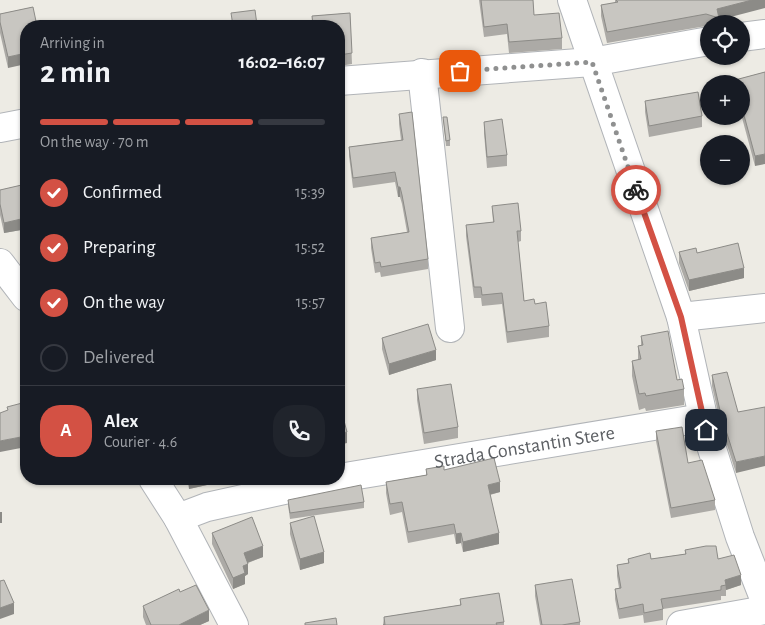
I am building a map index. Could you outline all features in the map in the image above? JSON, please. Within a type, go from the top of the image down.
[{"type":"street","points":[[572,0],[681,317],[706,430],[740,537],[765,601]]},
{"type":"street","points":[[750,36],[765,34]]},
{"type":"street","points":[[345,80],[592,62],[700,43]]},
{"type":"street","points":[[422,74],[450,328]]},
{"type":"street","points":[[0,128],[20,124]]},
{"type":"street","points":[[0,263],[20,289]]},
{"type":"street","points":[[681,317],[765,308]]},
{"type":"street","name":"Strada Constantin Stere","points":[[345,477],[690,420],[706,430]]},
{"type":"street","points":[[156,485],[178,518],[234,625]]},
{"type":"street","points":[[178,518],[207,507],[307,485]]},
{"type":"street","points":[[681,625],[765,610]]},
{"type":"building","points":[[481,0],[533,0],[534,15],[559,13],[562,38],[509,42],[507,24],[484,27]]},
{"type":"building","points":[[616,0],[752,0],[717,9],[718,15],[706,14],[607,32],[601,5],[618,2]]},
{"type":"building","points":[[33,7],[36,20],[20,20],[20,54],[8,57],[0,14]]},
{"type":"building","points":[[255,10],[256,20],[232,20],[231,13]]},
{"type":"building","points":[[350,13],[352,53],[345,54],[345,20],[312,20],[312,16]]},
{"type":"building","points":[[765,72],[765,154],[755,156],[747,125],[750,125],[750,76]]},
{"type":"building","points":[[698,92],[700,116],[649,126],[645,101]]},
{"type":"building","points":[[412,112],[428,259],[381,267],[380,262],[375,263],[371,238],[409,232],[400,187],[398,187],[395,172],[353,178],[349,147],[403,140],[399,114]]},
{"type":"building","points":[[443,117],[447,117],[450,140],[446,141]]},
{"type":"building","points":[[502,119],[507,155],[487,157],[484,122]]},
{"type":"building","points":[[20,185],[20,219],[4,223],[0,204],[0,190]]},
{"type":"building","points":[[518,203],[521,231],[517,231],[524,301],[534,299],[535,304],[546,302],[549,326],[507,332],[502,293],[482,295],[481,287],[474,287],[466,225],[494,222],[492,206]]},
{"type":"building","points":[[738,243],[744,268],[689,280],[679,252],[696,248],[697,253]]},
{"type":"building","points":[[428,324],[436,350],[389,364],[382,338]]},
{"type":"building","points":[[668,331],[677,380],[682,379],[684,389],[646,396],[645,393],[639,394],[632,361],[641,359],[638,346],[643,345],[641,336]]},
{"type":"building","points":[[727,372],[738,412],[765,407],[765,456],[736,462],[721,415],[712,375]]},
{"type":"building","points":[[451,384],[458,427],[424,433],[417,389]]},
{"type":"building","points":[[20,404],[20,437],[0,441],[0,413],[8,410],[7,407]]},
{"type":"building","points":[[682,427],[688,463],[702,460],[715,500],[671,508],[656,431]]},
{"type":"building","points":[[494,458],[500,482],[488,485],[499,533],[463,542],[461,533],[456,534],[454,524],[408,532],[402,502],[390,504],[386,482],[427,475],[426,469],[444,466],[444,470]]},
{"type":"building","points":[[361,485],[364,502],[290,513],[288,500]]},
{"type":"building","points":[[314,516],[324,552],[300,559],[290,523]]},
{"type":"building","points":[[252,517],[263,546],[244,553],[248,564],[243,566],[245,573],[233,578],[212,533]]},
{"type":"building","points":[[716,546],[718,559],[734,555],[741,575],[725,580],[726,585],[721,586],[721,590],[661,599],[663,609],[644,613],[643,604],[619,609],[615,589],[621,588],[617,565],[629,563],[628,559],[650,553],[651,559],[686,554],[685,550]]},
{"type":"building","points":[[572,579],[580,622],[562,625],[542,625],[535,585]]},
{"type":"building","points":[[4,580],[14,603],[0,608],[0,581]]},
{"type":"building","points":[[196,585],[209,610],[179,625],[151,625],[143,606],[179,589],[180,592]]},
{"type":"building","points":[[499,593],[504,622],[496,623],[497,625],[385,625],[384,617],[461,605],[460,599]]},
{"type":"building","points":[[336,618],[337,625],[305,625],[305,623]]},
{"type":"way so far","points":[[460,71],[592,62],[636,190]]},
{"type":"route","points":[[636,190],[681,317],[706,430]]}]
